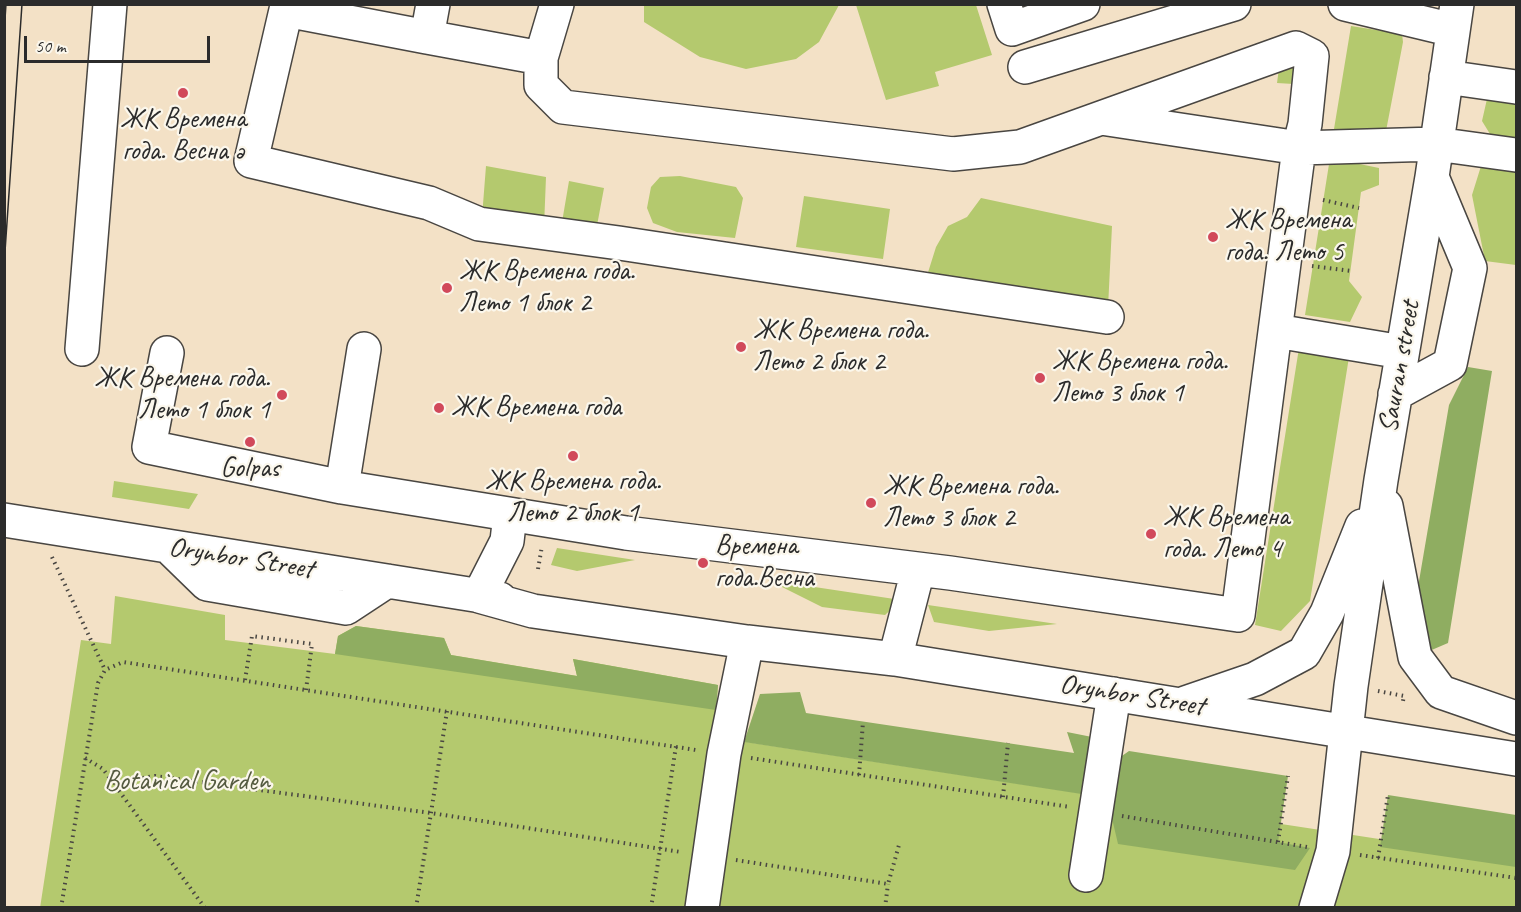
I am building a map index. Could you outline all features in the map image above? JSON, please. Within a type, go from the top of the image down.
[{"type":"street","points":[[82,350],[110,4]]},
{"type":"street","points":[[428,37],[433,4]]},
{"type":"street","points":[[167,353],[149,447],[342,487],[626,533],[918,570],[1238,615],[1299,148],[1305,124],[1312,56],[1296,48],[1020,147],[953,154],[563,107],[541,85],[541,58],[557,4]]},
{"type":"street","points":[[1004,4],[1012,29],[1083,4]]},
{"type":"street","points":[[1025,67],[1234,4]]},
{"type":"street","points":[[1345,4],[1455,17]]},
{"type":"street","points":[[541,58],[286,10],[251,161],[429,203],[479,225],[619,243],[1107,317]]},
{"type":"street","name":"Sauran street","points":[[1316,908],[1333,851],[1346,730],[1381,480],[1432,177],[1455,17]]},
{"type":"street","points":[[1446,77],[1516,87]]},
{"type":"street","points":[[1101,118],[1299,148],[1436,144],[1516,155]]},
{"type":"street","points":[[1395,394],[1450,364],[1470,268],[1432,177]]},
{"type":"street","points":[[1276,331],[1402,352]]},
{"type":"street","points":[[342,487],[364,349]]},
{"type":"street","points":[[1182,704],[1255,679],[1304,653],[1327,613],[1381,480]]},
{"type":"street","points":[[1381,480],[1415,657],[1441,692],[1516,718]]},
{"type":"street","points":[[478,596],[507,541],[510,514]]},
{"type":"street","name":"Orynbor Street","points":[[4,520],[559,608],[747,642]]},
{"type":"street","points":[[895,659],[918,570]]},
{"type":"street","name":"Orynbor Street","points":[[478,596],[533,611],[747,642],[895,659],[1516,759]]},
{"type":"street","points":[[559,608],[612,602],[805,631],[855,655]]},
{"type":"street","points":[[702,908],[724,754],[747,642]]},
{"type":"street","points":[[1086,875],[1114,694]]},
{"type":"path","points":[[1323,200],[1359,208]]},
{"type":"path","points":[[1312,266],[1351,271]]},
{"type":"path","points":[[38,526],[105,670]]},
{"type":"path","points":[[538,569],[542,546]]},
{"type":"path","points":[[245,680],[252,636],[312,644],[306,690]]},
{"type":"path","points":[[61,908],[98,683],[105,670],[123,662]]},
{"type":"path","points":[[1377,691],[1404,696],[1403,701]]},
{"type":"path","points":[[416,908],[447,711]]},
{"type":"path","points":[[859,775],[863,722]]},
{"type":"path","points":[[1003,797],[1008,743]]},
{"type":"path","points":[[651,908],[676,747]]},
{"type":"path","points":[[85,758],[103,770],[205,908]]},
{"type":"path","points":[[113,783],[156,776],[431,813],[888,884]]},
{"type":"path","points":[[1278,842],[1288,776]]},
{"type":"path","points":[[1378,858],[1388,795]]},
{"type":"path","points":[[885,908],[888,884],[899,845]]},
{"type":"path","points":[[1351,854],[1516,878]]},
{"type":"green space","points":[[644,4],[839,5],[819,42],[796,59],[746,69],[700,57],[644,22]]},
{"type":"green space","points":[[856,5],[976,5],[992,55],[935,72],[939,86],[886,100]]},
{"type":"green space","points":[[1351,26],[1402,34],[1403,42],[1386,131],[1380,137],[1334,129]]},
{"type":"green space","points":[[1296,48],[1310,85],[1277,83],[1281,54]]},
{"type":"green space","points":[[1516,95],[1516,139],[1490,134],[1482,121],[1487,99]]},
{"type":"green space","points":[[1486,150],[1516,155],[1516,265],[1485,261],[1472,195]]},
{"type":"green space","points":[[1330,158],[1379,168],[1379,185],[1361,192],[1349,281],[1362,297],[1350,322],[1305,315]]},
{"type":"green space","points":[[486,166],[546,177],[544,227],[482,217]]},
{"type":"green space","points":[[680,176],[736,187],[743,198],[735,238],[677,232],[653,223],[647,208],[651,187],[660,177]]},
{"type":"green space","points":[[569,181],[604,188],[596,231],[561,228]]},
{"type":"green space","points":[[804,196],[890,209],[883,259],[796,247]]},
{"type":"green space","points":[[981,198],[1112,226],[1108,308],[925,282],[936,247],[948,226],[967,217]]},
{"type":"green space","points":[[1299,348],[1349,357],[1310,601],[1281,631],[1255,625]]},
{"type":"green space","points":[[1468,367],[1492,371],[1448,643],[1427,652],[1418,587],[1449,405]]},
{"type":"green space","points":[[114,481],[198,494],[189,509],[112,497]]},
{"type":"green space","points":[[557,548],[635,560],[577,571],[551,565]]},
{"type":"green space","points":[[768,580],[901,600],[885,615],[822,607]]},
{"type":"green space","name":"Botanical Garden","points":[[115,596],[225,615],[225,640],[335,654],[338,636],[356,626],[444,638],[451,655],[577,676],[573,659],[718,685],[714,737],[1516,860],[1516,908],[40,908],[81,640],[111,644]]},
{"type":"green space","points":[[928,605],[1057,624],[989,631],[934,622]]},
{"type":"green space","points":[[356,626],[444,638],[451,655],[577,676],[573,659],[718,685],[716,710],[335,654],[338,636]]},
{"type":"green space","points":[[800,692],[806,713],[1074,753],[1067,732],[1092,737],[1088,795],[744,742],[760,694]]},
{"type":"green space","points":[[1129,751],[1288,776],[1278,842],[1310,848],[1295,870],[1118,844],[1111,814],[1119,758]]},
{"type":"green space","points":[[1388,795],[1516,815],[1516,867],[1380,847]]},
{"type":"tram line","points":[[4,34],[6,4]]},
{"type":"tram line","points":[[4,266],[22,4]]},
{"type":"place","name":"ЖК Времена года. Весна ә","points":[[183,93]]},
{"type":"place","name":"ЖК Времена года. Лето 5","points":[[1213,237]]},
{"type":"place","name":"ЖК Времена года. Лето 1 блок 2","points":[[447,288]]},
{"type":"place","name":"ЖК Времена года. Лето 2 блок 2","points":[[741,347]]},
{"type":"place","name":"ЖК Времена года. Лето 3 блок 1","points":[[1040,378]]},
{"type":"place","name":"ЖК Времена года. Лето 1 блок 1","points":[[282,395]]},
{"type":"place","name":"ЖК Времена года","points":[[439,408]]},
{"type":"place","name":"Golpas","points":[[250,442]]},
{"type":"place","name":"ЖК Времена года. Лето 2 блок 1","points":[[573,456]]},
{"type":"place","name":"ЖК Времена года. Лето 3 блок 2","points":[[871,503]]},
{"type":"place","name":"ЖК Времена года. Лето 4","points":[[1151,534]]},
{"type":"place","name":"Времена года.Весна","points":[[703,563]]}]
